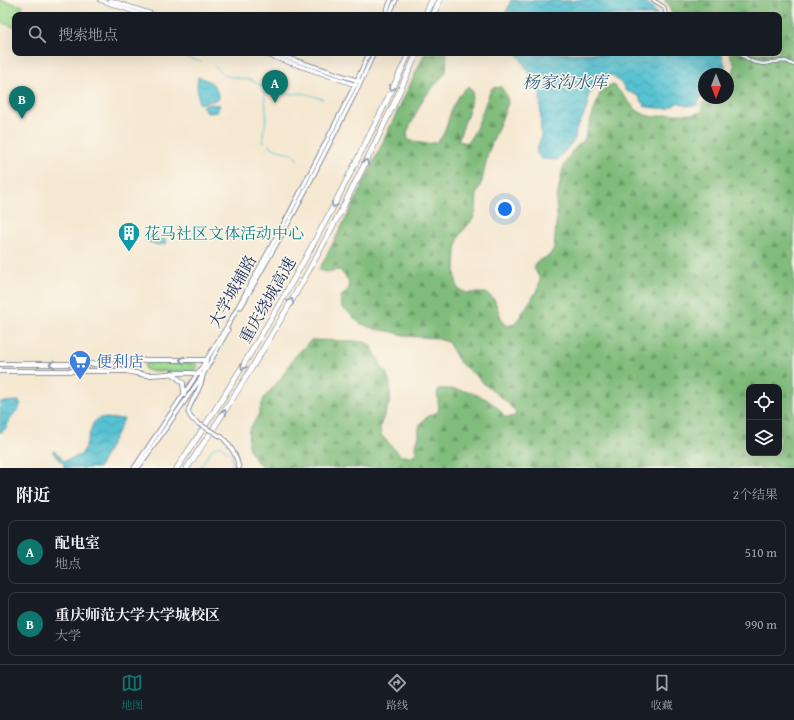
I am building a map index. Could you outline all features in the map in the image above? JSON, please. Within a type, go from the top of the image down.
[{"type":"highway","points":[[426,12],[432,0]]},
{"type":"highway","points":[[434,12],[440,0]]},
{"type":"highway","name":"重庆绕城高速","points":[[177,468],[254,348],[303,265],[339,197],[408,56]]},
{"type":"highway","name":"重庆绕城高速","points":[[187,468],[261,351],[310,268],[381,132],[416,56]]},
{"type":"main road","points":[[0,364],[125,364],[146,360],[206,360],[200,374],[172,373],[147,375],[126,371],[0,371]]},
{"type":"main road","points":[[172,373],[184,383],[184,394]]},
{"type":"street","points":[[100,0],[135,12]]},
{"type":"street","points":[[110,0],[146,12]]},
{"type":"street","points":[[386,12],[391,0]]},
{"type":"street","points":[[390,12],[396,0]]},
{"type":"street","points":[[653,0],[664,7],[665,12]]},
{"type":"street","points":[[270,56],[357,85]]},
{"type":"street","points":[[281,56],[359,81]]},
{"type":"street","name":"大学城辅路","points":[[359,81],[368,56]]},
{"type":"street","name":"大学城辅路","points":[[138,468],[200,374],[294,213],[372,56]]},
{"type":"street","points":[[743,56],[753,62],[764,64],[786,61],[794,64]]},
{"type":"street","name":"大学城辅路","points":[[206,360],[228,325],[357,85]]},
{"type":"street","points":[[200,374],[202,382],[189,407],[188,412],[191,418],[222,437],[229,444],[234,451],[239,468]]},
{"type":"street","name":"大学城辅路","points":[[134,468],[184,394],[200,374]]},
{"type":"green space","points":[[0,0],[23,6],[21,12],[12,12],[12,26],[0,22]]},
{"type":"green space","points":[[664,0],[794,0],[794,468],[265,468],[256,461],[248,445],[249,430],[258,416],[264,398],[281,378],[295,356],[311,340],[354,341],[365,342],[370,345],[381,366],[386,371],[390,384],[390,401],[380,426],[381,435],[401,456],[412,456],[416,453],[415,445],[419,435],[420,425],[426,418],[438,412],[438,389],[454,389],[470,392],[491,402],[505,417],[515,416],[516,412],[504,400],[460,363],[448,342],[435,338],[406,336],[375,329],[359,323],[342,308],[341,296],[349,288],[348,280],[340,270],[326,272],[319,270],[356,199],[424,56],[447,56],[446,72],[423,99],[407,132],[408,140],[428,144],[439,140],[455,103],[468,86],[473,92],[470,107],[458,141],[467,143],[478,123],[492,88],[501,87],[506,94],[508,103],[488,153],[482,181],[477,193],[476,211],[473,219],[461,233],[458,240],[455,271],[458,289],[467,293],[486,293],[494,299],[503,323],[508,326],[515,324],[538,289],[540,279],[534,268],[536,262],[549,256],[554,248],[557,213],[556,202],[563,168],[572,151],[584,140],[600,93],[606,87],[613,84],[636,110],[645,115],[654,117],[671,114],[693,114],[702,112],[702,104],[734,104],[735,66],[730,56],[782,56],[782,12],[671,12],[669,5]]},
{"type":"green space","points":[[147,363],[195,363],[197,365],[197,369],[193,371],[149,371],[145,369],[145,365]]},
{"type":"water","points":[[511,0],[643,0],[652,7],[655,12],[506,12]]},
{"type":"water","name":"杨家沟水库","points":[[519,56],[722,56],[726,68],[698,68],[697,105],[686,106],[679,102],[668,109],[646,107],[640,101],[640,97],[625,90],[624,86],[612,75],[593,79],[594,90],[588,96],[588,105],[576,129],[575,139],[557,160],[541,159],[536,152],[541,138],[540,91]]},
{"type":"water","points":[[198,77],[213,84],[219,99],[199,104],[197,86]]},
{"type":"water","points":[[210,104],[220,105],[217,112],[208,113],[202,106]]},
{"type":"water","points":[[153,233],[157,237],[165,238],[166,244],[158,245],[146,241]]},
{"type":"water","points":[[19,401],[21,404],[11,417],[8,425],[0,433],[0,402]]},
{"type":"water","points":[[101,418],[124,419],[99,468],[64,468],[64,464],[52,452],[55,451],[64,461],[81,455],[85,448],[93,423]]},
{"type":"waterway","points":[[182,56],[201,62]]},
{"type":"waterway","points":[[214,66],[226,76],[251,80],[278,95],[303,93],[323,99]]},
{"type":"waterway","points":[[263,87],[266,112],[263,134],[264,142]]},
{"type":"waterway","points":[[268,145],[277,150],[294,154],[297,160]]},
{"type":"waterway","points":[[200,468],[212,449],[220,445],[229,452]]},
{"type":"waterway","points":[[232,456],[233,468]]},
{"type":"place","name":"配电室","points":[[275,103]]},
{"type":"place","name":"重庆师范大学大学城校区","points":[[22,119]]},
{"type":"place","name":"花马社区文体活动中心","points":[[129,252]]},
{"type":"place","name":"便利店","points":[[80,380]]}]
